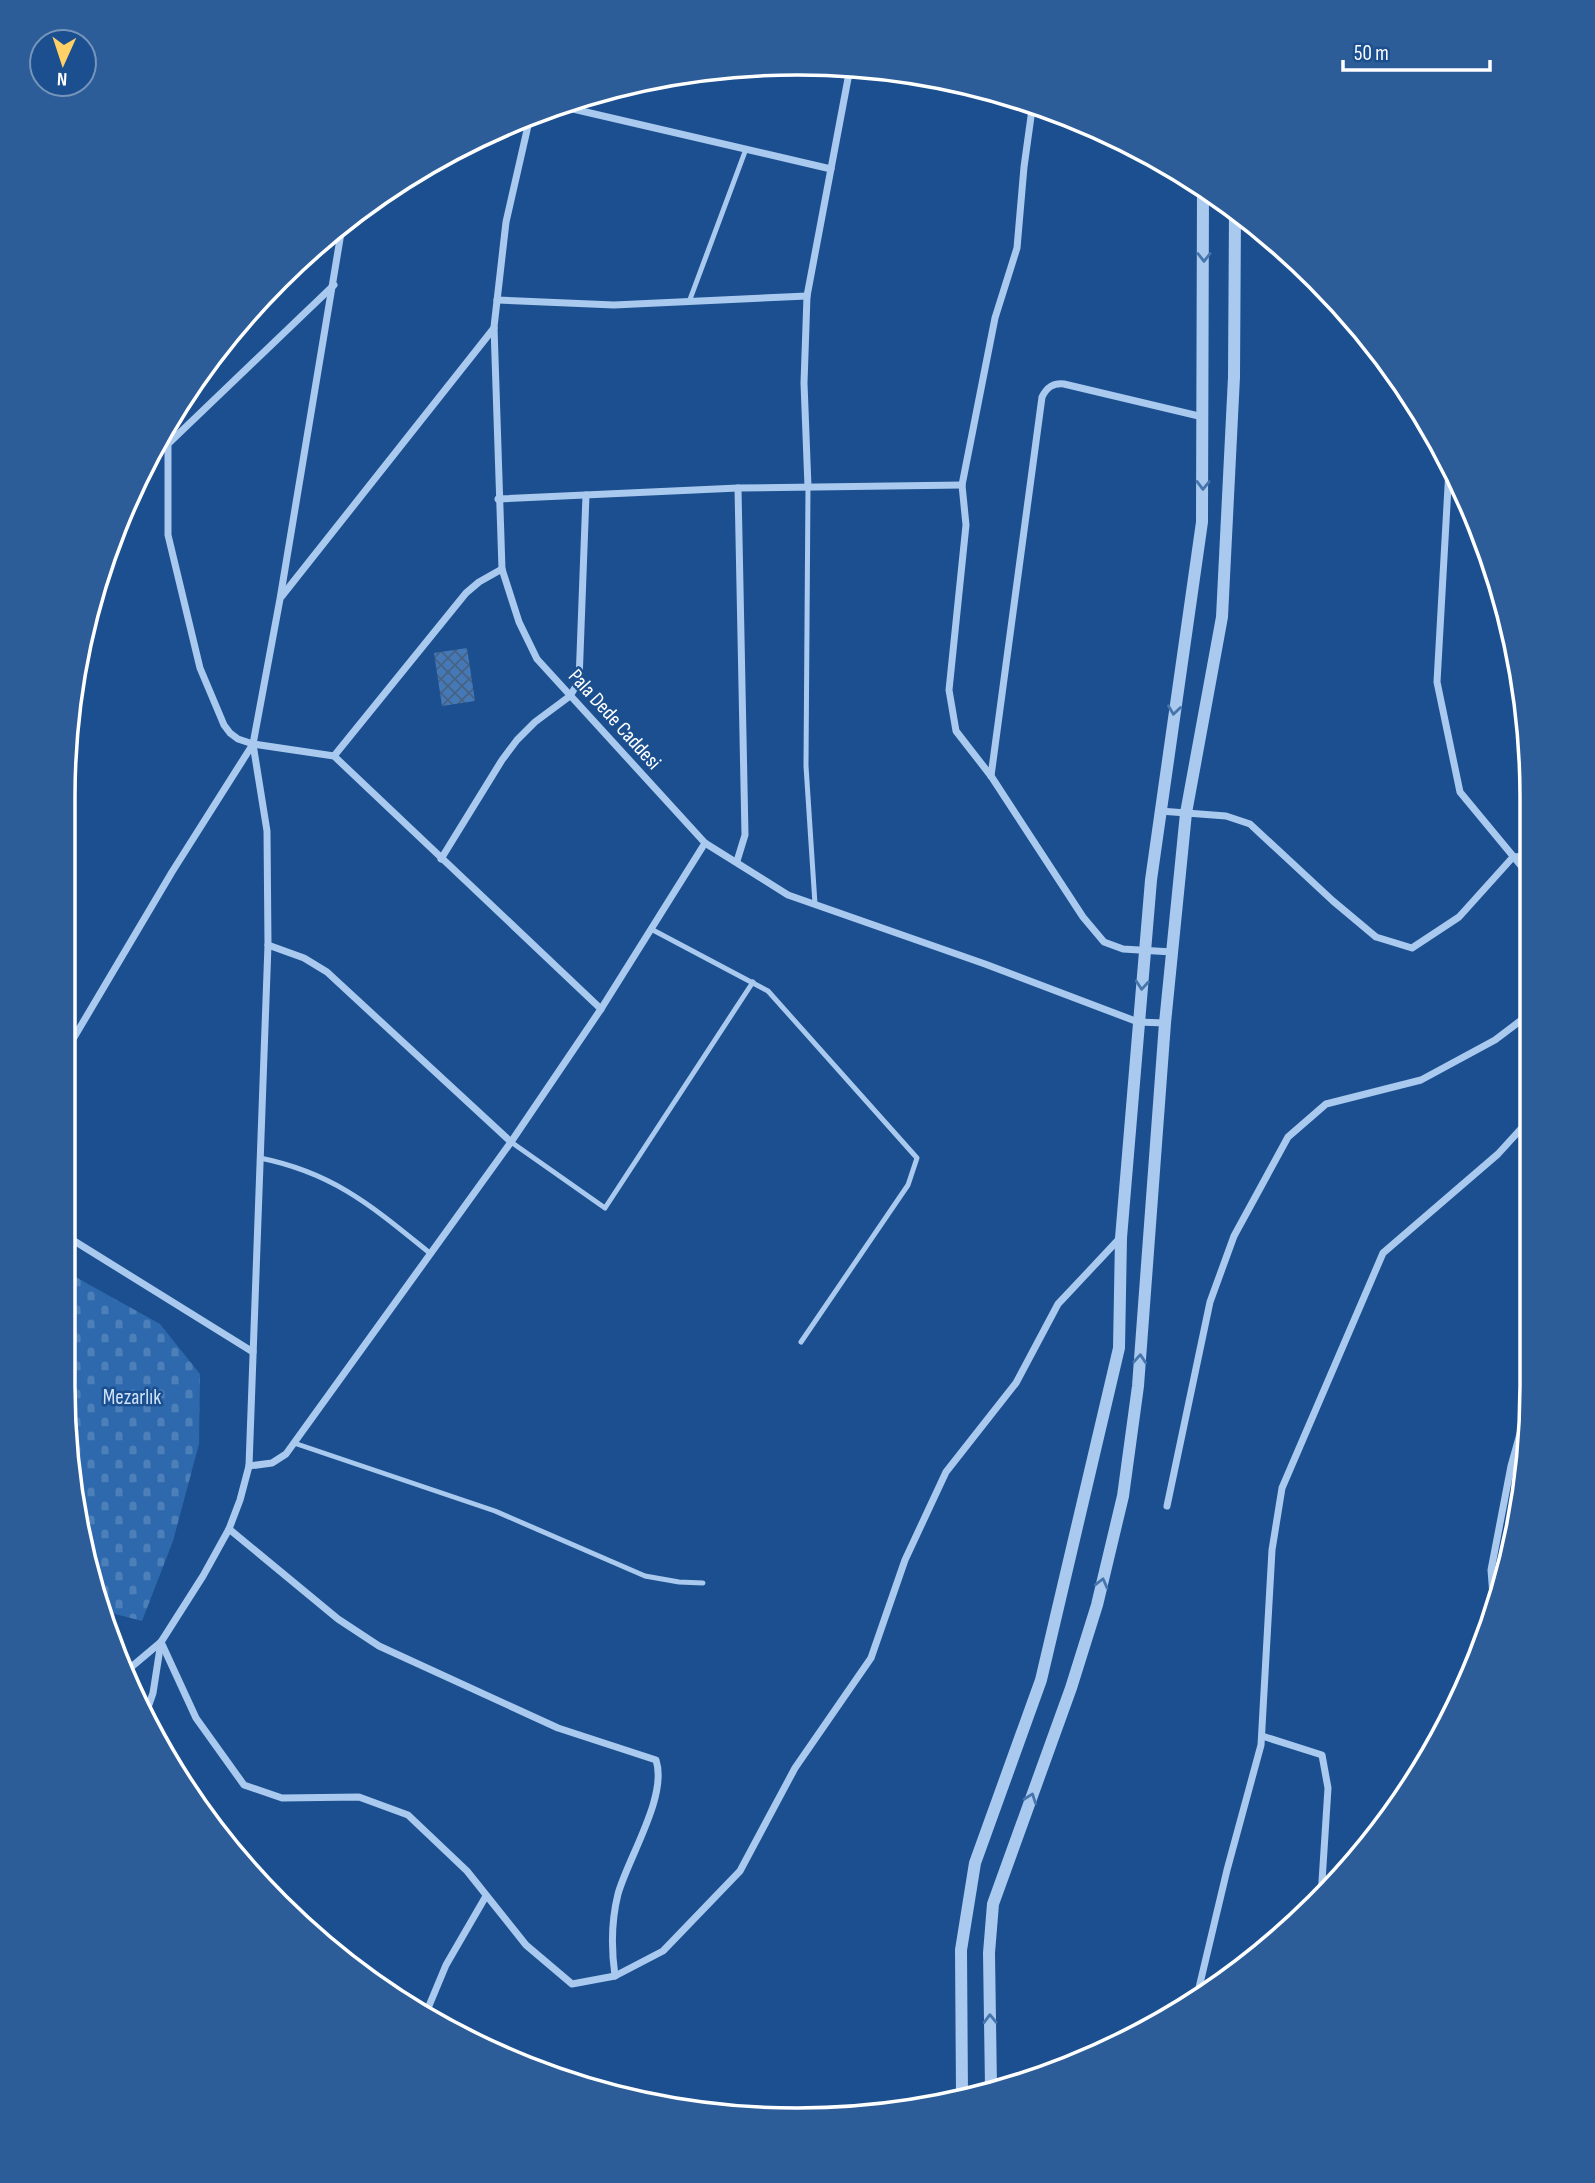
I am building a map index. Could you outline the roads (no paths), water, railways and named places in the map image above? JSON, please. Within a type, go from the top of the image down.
[{"type":"street","points":[[808,487],[804,383],[807,296],[848,77]]},
{"type":"street","points":[[578,110],[831,169]]},
{"type":"street","points":[[1031,114],[1017,248],[995,318],[962,485],[966,525],[949,691],[956,732],[991,776],[1083,917],[1104,942],[1123,949],[1172,952]]},
{"type":"street","name":"Pala Dede Caddesi","points":[[528,128],[506,222],[494,327],[502,569],[519,622],[537,659],[705,843],[788,895],[985,964],[1138,1022],[1165,1023]]},
{"type":"street","points":[[962,2088],[961,1950],[975,1863],[1041,1680],[1119,1348],[1121,1238],[1145,950],[1160,811],[1202,522],[1203,200]]},
{"type":"street","points":[[991,2081],[989,1953],[993,1904],[1071,1688],[1097,1605],[1123,1496],[1138,1386],[1165,1023],[1186,813],[1222,617],[1234,377],[1235,223]]},
{"type":"street","points":[[132,1666],[161,1642],[203,1576],[229,1529],[249,1465],[268,945],[267,831],[253,744],[341,238]]},
{"type":"street","points":[[334,284],[168,444],[168,535],[200,668],[230,733],[253,744],[334,756],[601,1009]]},
{"type":"street","points":[[497,300],[580,305],[807,296]]},
{"type":"street","points":[[280,599],[494,327]]},
{"type":"street","points":[[991,776],[1044,391],[1054,384],[1064,384],[1204,417]]},
{"type":"street","points":[[498,499],[738,488],[962,485]]},
{"type":"street","points":[[1448,485],[1437,682],[1460,792],[1520,865]]},
{"type":"street","points":[[737,861],[745,835],[738,488]]},
{"type":"street","points":[[441,859],[517,740],[543,715],[570,696],[577,687],[581,676],[586,495]]},
{"type":"street","points":[[334,756],[466,593],[502,569]]},
{"type":"street","points":[[75,1036],[172,872],[253,744]]},
{"type":"street","points":[[1160,811],[1226,816],[1250,824],[1376,937],[1412,948],[1459,917],[1513,857],[1520,856]]},
{"type":"street","points":[[249,1465],[272,1464],[286,1454],[511,1142],[601,1009],[705,843]]},
{"type":"street","points":[[268,945],[304,958],[327,972],[511,1142]]},
{"type":"street","points":[[1167,1506],[1210,1302],[1234,1236],[1288,1137],[1326,1104],[1421,1080],[1495,1040],[1520,1021]]},
{"type":"street","points":[[1200,1986],[1262,1736],[1272,1550],[1282,1488],[1383,1253],[1498,1154],[1520,1130]]},
{"type":"street","points":[[161,1642],[196,1718],[244,1786],[282,1798],[359,1797],[408,1815],[467,1871],[526,1945],[572,1984],[615,1976],[663,1951],[740,1871],[795,1768],[871,1658],[905,1560],[946,1472],[1016,1384],[1058,1304],[1121,1238]]},
{"type":"street","points":[[75,1241],[253,1352]]},
{"type":"street","points":[[1492,1582],[1491,1570],[1517,1445]]},
{"type":"street","points":[[229,1529],[338,1619],[379,1646],[558,1728],[656,1760],[660,1773],[657,1793],[619,1891],[614,1912],[612,1934],[615,1976]]},
{"type":"street","points":[[149,1704],[161,1642]]},
{"type":"street","points":[[1262,1736],[1322,1755],[1328,1788],[1322,1882]]},
{"type":"street","points":[[429,2006],[446,1965],[486,1896]]},
{"type":"lane","points":[[689,302],[746,149]]},
{"type":"lane","points":[[808,487],[806,766],[815,905]]},
{"type":"lane","points":[[651,929],[768,991],[917,1158],[908,1185],[801,1342]]},
{"type":"lane","points":[[511,1142],[605,1208],[753,982]]},
{"type":"lane","points":[[260,1158],[307,1170],[352,1192],[431,1254]]},
{"type":"lane","points":[[294,1443],[495,1511],[645,1576],[703,1583]]},
{"type":"park label","name":"Mezarlık","points":[[132,1397]]}]
